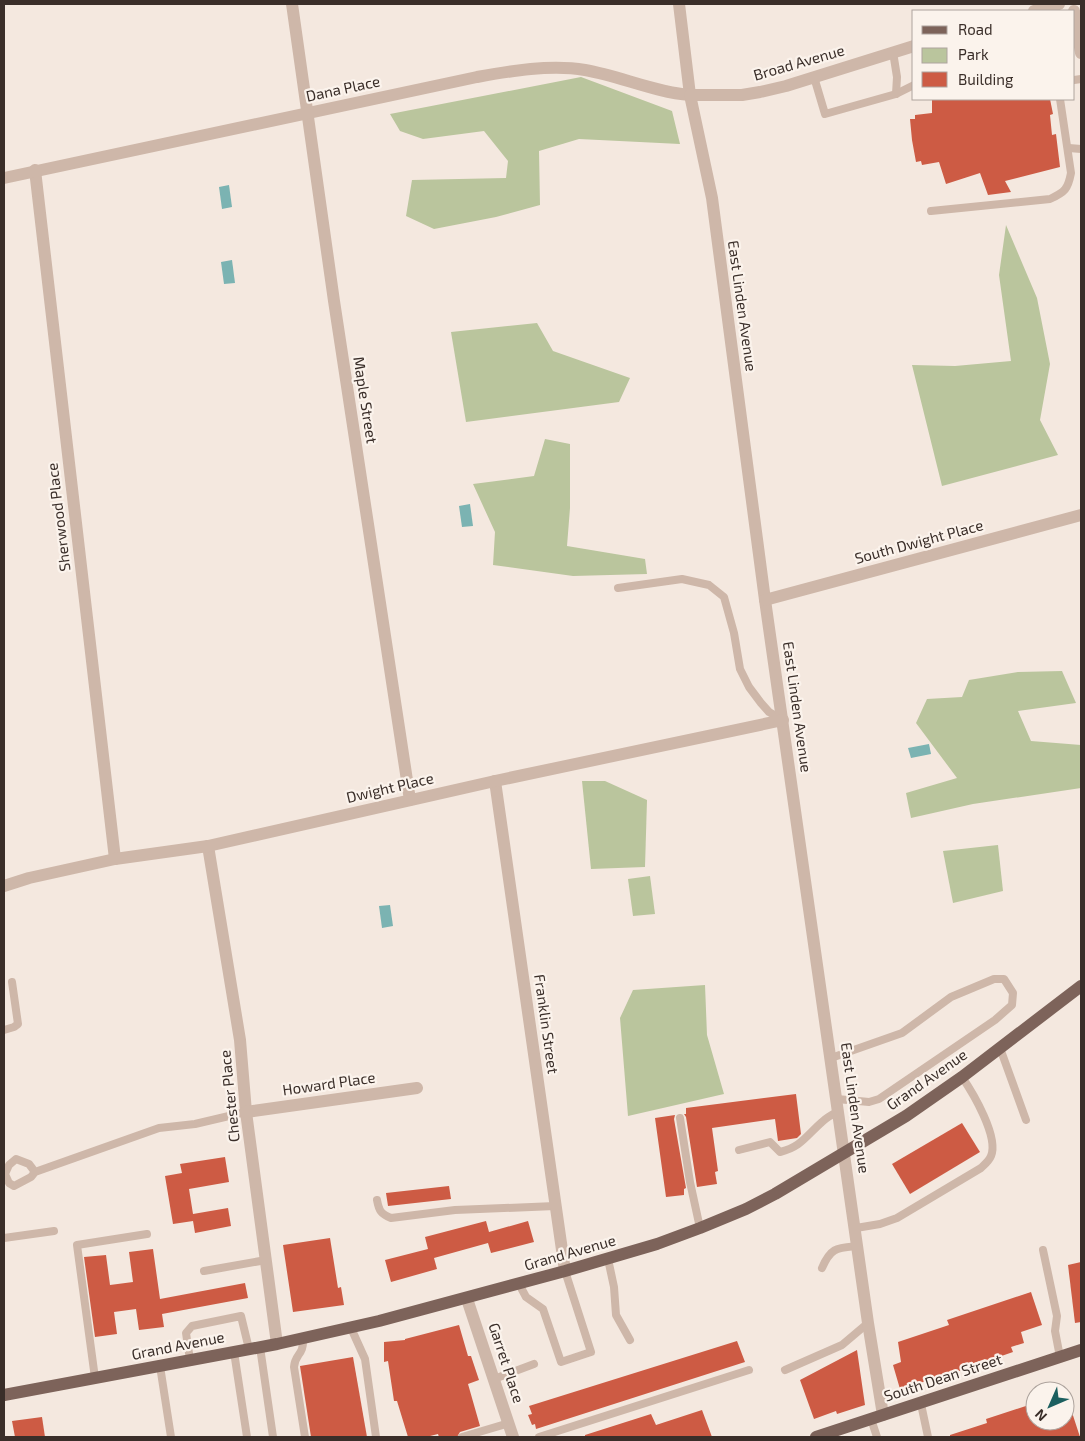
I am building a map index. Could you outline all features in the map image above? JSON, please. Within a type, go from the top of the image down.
[{"type":"main road","name":"Grand Avenue","points":[[4,1395],[277,1344],[351,1328],[467,1299],[608,1259],[700,1228],[746,1209],[844,1154],[906,1116],[962,1077],[1081,986]]},
{"type":"main road","name":"South Dean Street","points":[[816,1437],[1081,1350]]},
{"type":"street","name":"Maple Street","points":[[292,4],[334,301],[410,800]]},
{"type":"street","name":"East Linden Avenue","points":[[679,4],[690,95],[712,198],[765,600],[856,1228],[877,1417]]},
{"type":"street","points":[[1038,10],[1059,4]]},
{"type":"street","points":[[1075,17],[1081,54]]},
{"type":"street","name":"Broad Avenue","points":[[690,95],[751,94],[786,86],[912,47]]},
{"type":"street","name":"Dana Place","points":[[4,178],[476,77],[537,69],[583,69],[690,95]]},
{"type":"street","name":"Sherwood Place","points":[[35,170],[116,859]]},
{"type":"street","name":"South Dwight Place","points":[[765,600],[1081,515]]},
{"type":"street","name":"Dwight Place","points":[[4,886],[28,878],[116,859],[208,846],[494,781],[783,720]]},
{"type":"street","name":"Franklin Street","points":[[494,781],[565,1271]]},
{"type":"street","name":"Chester Place","points":[[208,846],[240,1040],[246,1112],[277,1344]]},
{"type":"street","name":"Howard Place","points":[[246,1112],[417,1088]]},
{"type":"street","name":"Garret Place","points":[[467,1299],[513,1437]]},
{"type":"lane","points":[[893,52],[897,77],[896,94]]},
{"type":"lane","points":[[814,77],[825,114],[896,94],[912,87]]},
{"type":"lane","points":[[931,211],[1050,199],[1062,193],[1069,184],[1071,173],[1060,100]]},
{"type":"lane","points":[[1068,148],[1081,149]]},
{"type":"lane","points":[[618,588],[682,579],[709,585],[724,597],[734,633],[740,669],[761,703],[769,712],[783,720]]},
{"type":"lane","points":[[739,1150],[770,1142],[780,1152],[791,1149],[807,1137],[838,1105],[880,1099],[995,1020],[1012,1005],[1013,992],[1004,980],[994,979],[951,997],[902,1033],[831,1058]]},
{"type":"lane","points":[[4,1030],[14,1028],[18,1024],[12,982]]},
{"type":"lane","points":[[1000,1048],[1026,1120]]},
{"type":"lane","points":[[856,1228],[880,1224],[897,1218],[981,1168],[990,1160],[993,1148],[989,1129],[978,1102],[962,1077]]},
{"type":"lane","points":[[36,1172],[29,1164],[16,1159],[9,1165],[5,1174],[6,1186],[14,1186],[31,1177],[36,1172],[159,1128],[195,1124],[246,1112]]},
{"type":"lane","points":[[680,1118],[690,1182],[700,1228]]},
{"type":"lane","points":[[376,1200],[378,1209],[383,1215],[391,1218],[455,1210],[555,1206]]},
{"type":"lane","points":[[4,1238],[54,1231]]},
{"type":"lane","points":[[95,1378],[77,1245],[147,1234]]},
{"type":"lane","points":[[822,1268],[828,1254],[837,1248],[858,1246]]},
{"type":"lane","points":[[1043,1250],[1057,1316],[1055,1331],[1060,1357]]},
{"type":"lane","points":[[608,1259],[614,1288],[616,1315],[630,1340]]},
{"type":"lane","points":[[204,1271],[266,1260]]},
{"type":"lane","points":[[519,1284],[526,1297],[542,1309],[560,1362],[591,1352],[565,1271]]},
{"type":"lane","points":[[190,1360],[186,1333],[192,1326],[241,1316],[254,1348],[273,1437]]},
{"type":"lane","points":[[785,1370],[842,1345],[868,1323]]},
{"type":"lane","points":[[351,1328],[365,1359],[376,1437]]},
{"type":"lane","points":[[303,1338],[304,1348],[294,1362],[294,1367],[305,1437]]},
{"type":"lane","points":[[234,1352],[247,1437]]},
{"type":"lane","points":[[494,1379],[534,1364]]},
{"type":"lane","points":[[160,1366],[171,1437]]},
{"type":"lane","points":[[539,1437],[749,1370]]},
{"type":"lane","points":[[920,1404],[928,1437]]},
{"type":"lane","points":[[877,1417],[877,1437]]},
{"type":"lane","points":[[462,1437],[509,1423]]},
{"type":"green space","points":[[581,77],[672,111],[680,144],[579,139],[539,151],[540,205],[496,217],[434,229],[406,216],[412,180],[506,178],[508,161],[484,131],[423,139],[400,131],[390,114]]},
{"type":"green space","points":[[1006,225],[1037,298],[1050,364],[1040,420],[1058,455],[942,486],[912,365],[955,366],[1011,361],[999,275]]},
{"type":"green space","points":[[537,323],[553,351],[630,378],[619,402],[466,422],[451,332]]},
{"type":"green space","points":[[545,439],[570,444],[570,508],[567,546],[645,559],[647,574],[573,576],[493,565],[495,532],[473,484],[534,476]]},
{"type":"green space","points":[[1062,671],[1076,703],[1018,711],[1031,741],[1081,745],[1081,788],[973,804],[911,818],[906,793],[957,778],[916,723],[927,699],[962,697],[969,680],[1018,672]]},
{"type":"green space","points":[[582,781],[605,781],[647,800],[645,867],[591,869]]},
{"type":"green space","points":[[998,845],[1003,891],[953,903],[943,851]]},
{"type":"green space","points":[[650,876],[655,914],[633,916],[628,879]]},
{"type":"green space","points":[[705,985],[707,1035],[724,1094],[628,1116],[620,1018],[633,990]]},
{"type":"water","points":[[229,185],[232,207],[222,209],[219,187]]},
{"type":"water","points":[[232,260],[235,283],[224,284],[221,262]]},
{"type":"water","points":[[470,504],[473,526],[462,527],[459,506]]},
{"type":"water","points":[[929,744],[931,754],[911,758],[908,748]]},
{"type":"water","points":[[390,905],[393,926],[382,928],[379,906]]},
{"type":"building","points":[[932,100],[1050,100],[1053,114],[1050,115],[1052,135],[1056,134],[1060,167],[1005,181],[1011,192],[988,195],[980,173],[946,184],[939,162],[922,165],[921,161],[916,162],[910,119],[915,119],[915,115],[932,113]]},
{"type":"building","points":[[796,1094],[801,1134],[797,1138],[778,1141],[775,1119],[712,1128],[718,1171],[715,1172],[717,1184],[697,1187],[684,1114],[686,1114],[686,1108]]},
{"type":"building","points":[[675,1115],[674,1119],[686,1188],[684,1189],[684,1195],[666,1197],[655,1118]]},
{"type":"building","points":[[962,1123],[980,1152],[910,1194],[892,1164]]},
{"type":"building","points":[[225,1157],[229,1182],[189,1189],[193,1214],[228,1208],[231,1226],[195,1233],[193,1221],[173,1224],[165,1176],[182,1173],[180,1164]]},
{"type":"building","points":[[449,1186],[451,1199],[388,1206],[386,1193]]},
{"type":"building","points":[[486,1221],[489,1232],[528,1221],[534,1242],[491,1253],[488,1243],[434,1258],[437,1269],[391,1282],[385,1260],[428,1249],[425,1237]]},
{"type":"building","points":[[330,1238],[338,1288],[341,1287],[344,1305],[293,1312],[283,1245]]},
{"type":"building","points":[[153,1249],[160,1299],[245,1283],[248,1298],[162,1314],[164,1327],[139,1330],[136,1309],[114,1312],[117,1334],[95,1337],[84,1257],[106,1255],[110,1285],[133,1282],[129,1252]]},
{"type":"building","points":[[1081,1262],[1081,1322],[1075,1323],[1068,1265]]},
{"type":"building","points":[[1031,1292],[1042,1325],[1021,1332],[1024,1343],[1011,1347],[1013,1352],[987,1361],[985,1359],[968,1365],[969,1368],[900,1389],[893,1365],[901,1362],[898,1342],[949,1325],[947,1320]]},
{"type":"building","points":[[459,1325],[468,1356],[471,1356],[479,1380],[468,1384],[480,1426],[460,1432],[457,1437],[439,1437],[438,1434],[426,1437],[408,1437],[397,1401],[394,1401],[388,1361],[384,1362],[384,1342],[405,1340]]},
{"type":"building","points":[[737,1341],[745,1362],[536,1429],[535,1424],[532,1425],[528,1415],[532,1414],[529,1406]]},
{"type":"building","points":[[857,1350],[865,1405],[837,1414],[836,1411],[814,1419],[800,1380]]},
{"type":"building","points":[[353,1357],[367,1437],[311,1437],[300,1366]]},
{"type":"building","points":[[1025,1406],[1025,1431],[1075,1431],[1075,1422],[1080,1437],[950,1437],[950,1435],[987,1423],[986,1419]]},
{"type":"building","points":[[702,1410],[712,1437],[585,1437],[585,1435],[651,1414],[656,1425]]},
{"type":"building","points":[[42,1417],[45,1437],[15,1437],[12,1421]]}]
